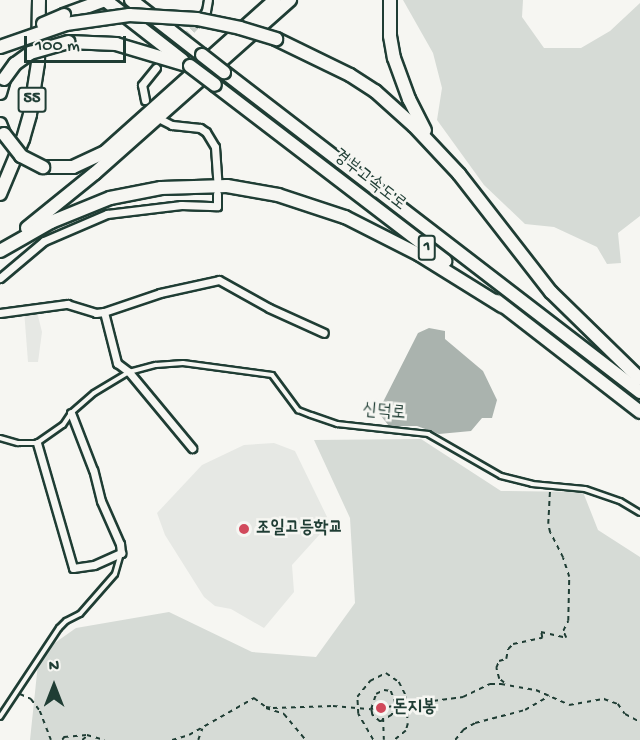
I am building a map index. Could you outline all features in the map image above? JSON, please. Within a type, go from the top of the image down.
[{"type":"highway","name":"55","points":[[0,194],[23,139],[30,114],[38,63],[39,0]]},
{"type":"highway","points":[[0,46],[64,15],[105,0]]},
{"type":"highway","name":"경부고속도로","points":[[105,0],[640,412]]},
{"type":"highway","name":"경부고속도로","points":[[131,0],[640,392]]},
{"type":"highway","points":[[2,129],[21,156],[43,167],[73,167],[105,152],[275,0]]},
{"type":"highway","points":[[0,250],[95,173],[290,0]]},
{"type":"highway","points":[[390,0],[390,43],[401,81],[425,130],[551,292],[640,379]]},
{"type":"highway","points":[[0,46],[66,24],[129,15],[205,20],[276,39],[322,59],[368,86],[398,111],[445,158]]},
{"type":"highway","points":[[0,93],[4,79],[15,64],[30,53],[68,42],[116,44],[190,66]]},
{"type":"highway","points":[[0,250],[58,218],[110,198],[161,188],[227,186],[286,197],[345,217],[420,255],[502,306]]},
{"type":"street","points":[[199,22],[206,11],[208,0]]},
{"type":"street","points":[[145,100],[142,85],[156,68]]},
{"type":"street","points":[[162,120],[172,125],[200,128],[206,132],[215,147],[217,179]]},
{"type":"street","points":[[0,278],[44,241],[107,214],[181,205],[217,206],[217,195]]},
{"type":"street","points":[[0,314],[67,304],[96,313],[104,312],[160,293],[219,280],[269,308],[324,333]]},
{"type":"street","points":[[104,312],[117,363],[129,372],[192,448]]},
{"type":"street","points":[[37,443],[73,568],[94,565],[121,553],[120,544],[101,501],[93,470],[71,413]]},
{"type":"lane","name":"신덕로","points":[[37,443],[63,425],[71,413],[94,393],[129,372],[156,365],[183,363],[272,375],[298,410],[311,416],[337,424],[428,434],[501,476],[550,487],[585,489],[620,501],[640,513]]},
{"type":"lane","points":[[0,438],[18,443],[37,443]]},
{"type":"lane","points":[[0,717],[59,628],[66,621],[80,615],[115,574],[121,553]]},
{"type":"path","points":[[505,684],[499,679],[495,668],[499,661],[506,659],[508,649],[513,644],[542,638],[541,632],[566,638],[563,631],[568,621],[569,577],[548,524],[550,487]]},
{"type":"path","points":[[373,740],[357,708],[357,697],[376,677],[386,673],[399,682],[407,703],[406,731],[395,740]]},
{"type":"path","points":[[266,707],[382,708],[463,697],[490,684],[505,684],[536,690],[569,705],[604,699],[618,704],[625,714],[640,722]]},
{"type":"path","points":[[384,690],[391,691],[396,705],[392,715],[384,722],[372,715],[371,709],[376,694],[384,690]]},
{"type":"path","points":[[17,692],[31,699],[40,711],[51,740]]},
{"type":"path","points":[[455,740],[474,723],[525,710],[550,696]]},
{"type":"path","points":[[172,740],[203,728],[254,698],[266,707],[284,714],[306,740]]},
{"type":"path","points":[[382,708],[384,740]]},
{"type":"path","points":[[198,740],[203,728]]},
{"type":"path","points":[[62,740],[87,735],[104,740]]},
{"type":"path","points":[[82,740],[87,735]]},
{"type":"shaded area","points":[[403,0],[523,0],[522,17],[544,48],[581,48],[610,31],[640,3],[640,216],[618,233],[621,263],[607,264],[597,247],[554,227],[525,224],[484,185],[437,120],[442,88],[433,53]]},
{"type":"shaded area","points":[[36,308],[42,332],[38,362],[28,362],[24,310]]},
{"type":"shaded area","points":[[429,328],[445,331],[445,339],[483,371],[497,400],[492,418],[482,418],[471,431],[439,434],[417,426],[389,426],[381,416],[380,408],[418,333]]},
{"type":"shaded area","points":[[421,439],[501,491],[583,492],[598,530],[640,557],[640,740],[30,740],[39,654],[76,628],[169,612],[252,652],[316,657],[355,603],[350,518],[314,440]]},
{"type":"shaded area","name":"조일고등학교","points":[[274,443],[295,451],[330,523],[292,565],[294,592],[264,628],[231,609],[215,606],[204,597],[165,535],[157,513],[202,465],[244,445]]},
{"type":"tunnel","points":[[156,68],[199,22]]},
{"type":"place","name":"조일고등학교","points":[[244,529]]},
{"type":"place","name":"돈지봉","points":[[381,708]]}]
